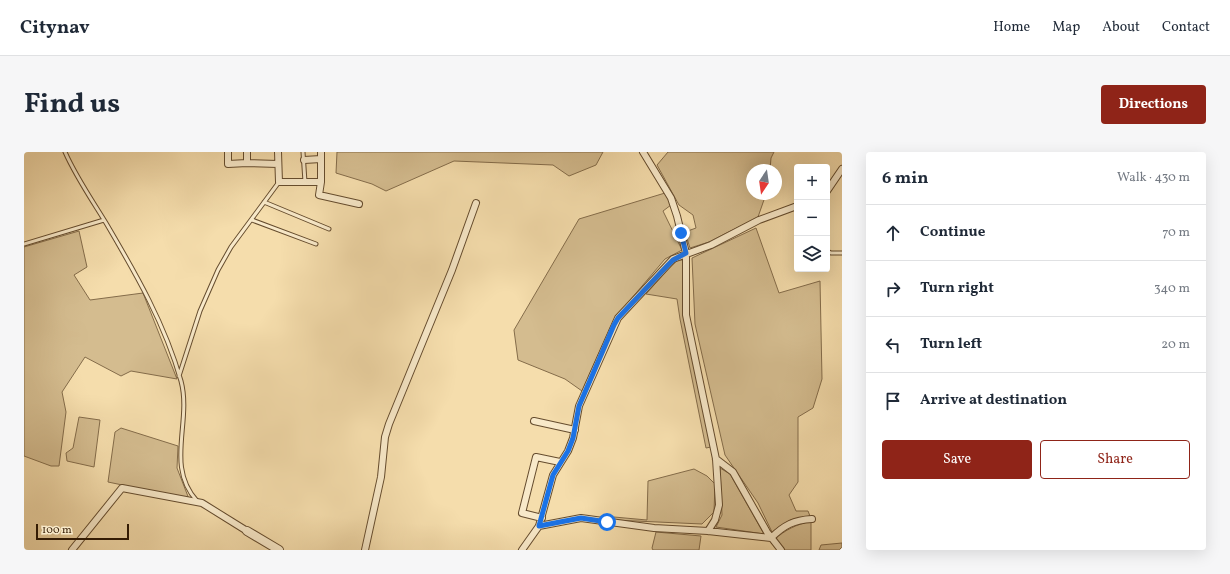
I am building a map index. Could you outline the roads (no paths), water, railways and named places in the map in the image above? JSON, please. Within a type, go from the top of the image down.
[{"type":"street","points":[[228,152],[228,164],[278,164]]},
{"type":"street","points":[[247,152],[247,163]]},
{"type":"street","points":[[278,152],[279,182],[321,182]]},
{"type":"street","points":[[643,152],[670,198],[677,216],[686,253],[686,314],[716,459],[719,505],[718,514],[708,531]]},
{"type":"street","points":[[304,160],[321,155],[321,182],[319,195],[359,204]]},
{"type":"street","points":[[830,187],[842,169]]},
{"type":"street","points":[[365,550],[381,477],[385,437],[389,424],[452,270],[476,203]]},
{"type":"street","points":[[522,550],[539,526],[553,475],[568,451],[579,406],[618,318],[673,260],[686,253],[711,244],[759,220],[794,207]]},
{"type":"street","points":[[534,421],[574,430]]},
{"type":"street","points":[[542,518],[522,513],[536,457],[560,462]]},
{"type":"street","points":[[716,459],[733,472],[771,538],[782,550]]},
{"type":"street","points":[[72,550],[105,511],[122,488],[202,503],[279,550]]},
{"type":"street","points":[[539,526],[581,518],[654,528],[708,531],[771,538]]},
{"type":"street","points":[[771,538],[781,528],[789,523],[812,519]]},
{"type":"lane","points":[[65,152],[70,164],[144,288],[156,314],[180,376],[184,395],[183,424],[179,453],[180,468],[188,489],[196,500],[202,503]]},
{"type":"lane","points":[[303,152],[305,182]]},
{"type":"lane","points":[[180,376],[208,290],[231,247],[279,182]]},
{"type":"lane","points":[[264,202],[329,229]]},
{"type":"lane","points":[[24,244],[104,220]]},
{"type":"lane","points":[[252,220],[316,244]]},
{"type":"lane","points":[[830,252],[842,253]]}]
